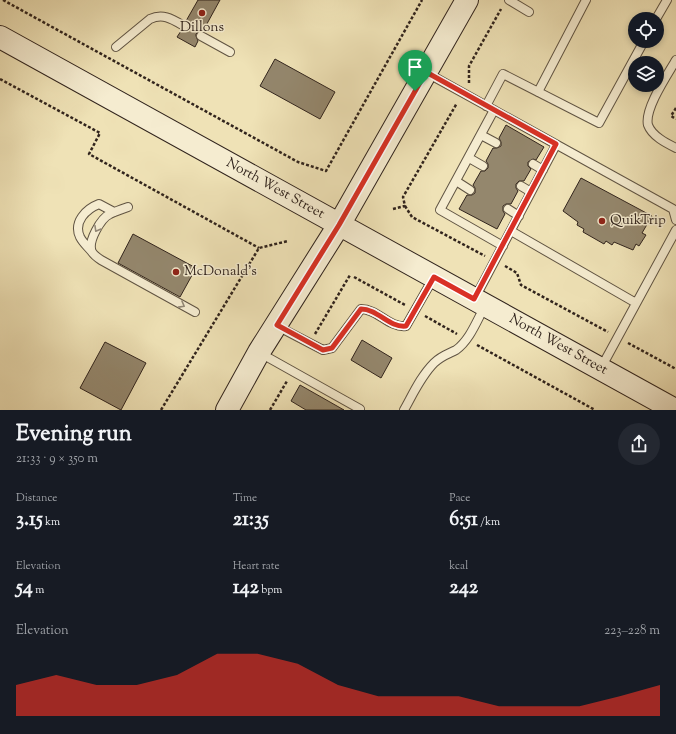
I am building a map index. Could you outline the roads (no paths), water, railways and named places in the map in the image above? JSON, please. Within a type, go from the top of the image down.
[{"type":"main road","points":[[227,410],[260,352],[339,225],[467,0]]},
{"type":"main road","name":"North West Street","points":[[0,38],[675,410]]},
{"type":"lane","points":[[509,0],[529,12]]},
{"type":"lane","points":[[538,92],[586,0]]},
{"type":"lane","points":[[660,12],[667,0]]},
{"type":"lane","points":[[116,47],[155,16],[169,18],[184,26]]},
{"type":"lane","points":[[200,36],[230,52]]},
{"type":"lane","points":[[486,106],[503,74],[599,123],[640,48]]},
{"type":"lane","points":[[676,60],[651,105],[648,116],[648,126],[662,141],[676,148]]},
{"type":"lane","points":[[426,72],[673,209],[676,220]]},
{"type":"lane","points":[[494,110],[440,210],[503,246]]},
{"type":"lane","points":[[481,135],[496,144]]},
{"type":"lane","points":[[404,410],[423,377],[434,363],[444,355],[456,350],[466,339],[495,261],[556,144]]},
{"type":"lane","points":[[468,158],[483,166]]},
{"type":"lane","points":[[534,164],[543,170]]},
{"type":"lane","points":[[456,181],[470,190]]},
{"type":"lane","points":[[521,186],[531,192]]},
{"type":"lane","points":[[114,212],[99,204],[88,209],[84,214],[79,226],[79,235],[92,252],[101,260],[195,312]]},
{"type":"lane","points":[[92,252],[91,247],[95,233],[104,218],[114,212],[128,207]]},
{"type":"lane","points":[[508,209],[518,216]]},
{"type":"lane","points":[[601,368],[676,230]]},
{"type":"lane","points":[[510,231],[636,303]]},
{"type":"lane","points":[[277,325],[323,350],[332,348],[361,309],[369,309],[398,327],[406,326],[434,277]]},
{"type":"lane","points":[[260,352],[360,409]]},
{"type":"place","name":"Dillons","points":[[202,13]]},
{"type":"place","name":"QuikTrip","points":[[602,221]]},
{"type":"place","name":"McDonald's","points":[[176,272]]}]
